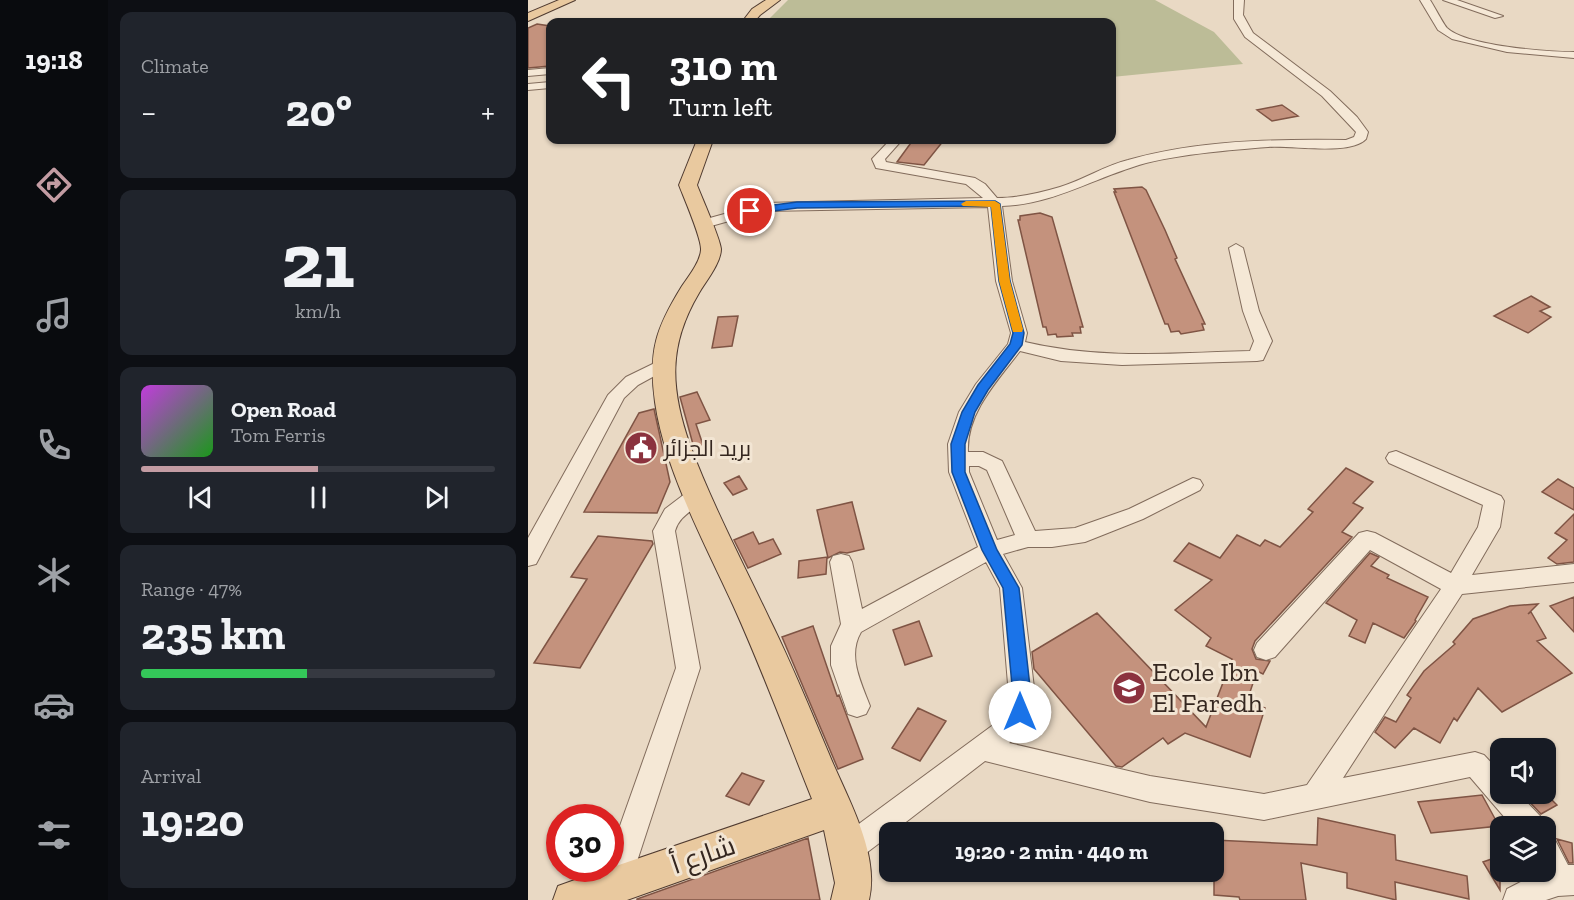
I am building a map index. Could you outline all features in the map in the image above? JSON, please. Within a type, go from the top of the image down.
[{"type":"main road","points":[[528,9],[545,0],[547,4],[569,0]]},
{"type":"main road","points":[[528,17],[569,0]]},
{"type":"main road","points":[[751,18],[774,0]]},
{"type":"main road","points":[[703,144],[688,185],[692,200],[704,224],[711,249],[706,264],[669,330],[663,364],[667,403],[677,443],[697,495],[769,650],[845,836],[854,883],[850,900]]},
{"type":"main road","name":"شارع أ","points":[[572,900],[834,810]]},
{"type":"street","points":[[704,224],[764,207],[1013,202],[1065,190],[1130,164],[1169,155],[1270,143],[1347,144],[1360,139],[1362,132],[1344,111],[1249,34],[1240,22],[1237,10],[1239,0]]},
{"type":"street","points":[[1425,0],[1436,15],[1440,26],[1451,34],[1505,48],[1550,55],[1574,55]]},
{"type":"street","points":[[1448,0],[1498,16]]},
{"type":"street","points":[[528,74],[546,71]]},
{"type":"street","points":[[528,87],[546,85]]},
{"type":"street","points":[[847,850],[1013,725],[1020,712],[1022,696],[1011,588],[990,550],[958,472],[958,444],[968,412],[982,388],[1016,345],[1018,333],[1004,281],[995,204],[981,187],[970,181],[881,165],[878,159],[880,154],[891,144]]},
{"type":"street","points":[[1016,345],[1061,356],[1122,360],[1257,356],[1263,341],[1251,311],[1236,248]]},
{"type":"street","points":[[528,558],[617,395],[632,381],[663,364]]},
{"type":"street","points":[[1315,797],[1455,586],[1489,527],[1494,501],[1396,458]]},
{"type":"street","points":[[958,459],[983,459],[995,466],[1028,539]]},
{"type":"street","points":[[857,706],[841,656],[843,639],[853,626],[990,550],[1028,539],[1077,536],[1136,514],[1193,485]]},
{"type":"street","points":[[614,886],[688,668],[664,531],[666,520],[672,512],[697,495]]},
{"type":"street","points":[[1266,650],[1367,539],[1455,586],[1574,573]]},
{"type":"street","points":[[841,562],[853,626]]},
{"type":"street","points":[[980,748],[1150,789],[1264,807],[1475,764],[1490,781]]},
{"type":"street","points":[[1511,804],[1521,816]]},
{"type":"street","points":[[1518,900],[1533,890],[1566,880],[1556,866]]},
{"type":"green space","points":[[788,0],[1155,0],[1214,32],[1243,64],[1116,77],[1116,18],[770,18]]},
{"type":"building","points":[[537,24],[546,25],[546,66],[528,68],[528,28]]},
{"type":"building","points":[[1282,105],[1298,116],[1272,121],[1257,110]]},
{"type":"building","points":[[910,144],[941,144],[924,165],[897,162]]},
{"type":"building","points":[[1142,187],[1146,190],[1165,230],[1177,258],[1175,259],[1205,324],[1202,324],[1204,330],[1181,334],[1179,331],[1171,332],[1168,324],[1165,324],[1114,192],[1116,192],[1114,189]]},
{"type":"building","points":[[1040,213],[1052,217],[1083,327],[1080,327],[1081,333],[1072,333],[1073,336],[1048,335],[1046,327],[1043,327],[1018,220],[1020,216]]},
{"type":"building","points":[[1531,296],[1550,307],[1540,311],[1551,317],[1528,333],[1494,316]]},
{"type":"building","points":[[738,316],[732,346],[712,348],[718,317]]},
{"type":"building","points":[[697,392],[710,420],[696,424],[703,445],[694,448],[680,397]]},
{"type":"building","name":"بريد الجزائر","points":[[654,409],[670,482],[657,513],[584,512],[639,413]]},
{"type":"building","points":[[1346,468],[1373,482],[1353,503],[1363,508],[1342,532],[1352,537],[1255,641],[1252,649],[1256,659],[1270,661],[1263,674],[1257,671],[1247,701],[1265,708],[1250,757],[1185,733],[1168,744],[1163,738],[1122,767],[1116,766],[1034,669],[1032,652],[1097,613],[1206,727],[1232,659],[1206,646],[1211,638],[1175,610],[1212,580],[1174,561],[1189,543],[1220,558],[1237,535],[1260,546],[1265,540],[1280,547],[1313,512],[1308,509]]},
{"type":"building","points":[[739,476],[747,489],[733,495],[724,483]]},
{"type":"building","points":[[1558,479],[1574,488],[1574,510],[1542,492]]},
{"type":"building","points":[[852,502],[864,549],[847,553],[840,552],[828,558],[817,510]]},
{"type":"building","points":[[1574,514],[1574,562],[1557,564],[1548,558],[1567,540],[1555,533]]},
{"type":"building","points":[[753,532],[759,544],[773,539],[781,554],[748,568],[734,540]]},
{"type":"building","points":[[598,536],[652,541],[653,544],[580,668],[534,663],[587,579],[571,577]]},
{"type":"building","points":[[1370,553],[1379,557],[1371,566],[1389,575],[1387,578],[1428,597],[1404,638],[1373,623],[1365,643],[1349,636],[1357,620],[1326,603]]},
{"type":"building","points":[[827,557],[826,574],[798,578],[799,561]]},
{"type":"building","points":[[1574,597],[1574,632],[1550,606]]},
{"type":"building","points":[[1538,604],[1528,614],[1531,612],[1546,638],[1537,641],[1572,673],[1502,712],[1478,688],[1457,721],[1454,718],[1440,743],[1414,728],[1395,748],[1375,732],[1385,717],[1396,722],[1411,698],[1407,695],[1424,671],[1455,644],[1453,642],[1473,619],[1510,606]]},
{"type":"building","points":[[919,621],[932,656],[905,665],[893,630]]},
{"type":"building","points":[[813,626],[837,696],[839,695],[863,759],[838,769],[782,637]]},
{"type":"building","points":[[918,708],[946,721],[920,761],[892,748]]},
{"type":"building","points":[[742,773],[764,781],[749,805],[726,796]]},
{"type":"building","points":[[1482,795],[1494,816],[1490,816],[1490,827],[1431,833],[1418,802]]},
{"type":"building","points":[[1532,804],[1557,805],[1541,814]]},
{"type":"building","points":[[1318,818],[1395,835],[1396,860],[1467,876],[1469,899],[1395,882],[1396,900],[1347,888],[1347,873],[1301,863],[1306,900],[1240,900],[1239,897],[1214,895],[1214,882],[1224,882],[1224,840],[1317,845]]},
{"type":"building","points":[[808,838],[820,900],[637,900],[637,899]]},
{"type":"building","points":[[1557,839],[1572,843],[1573,863],[1569,863]]},
{"type":"building","points":[[1490,860],[1490,874],[1483,862]]},
{"type":"slow traffic","points":[[966,204],[995,204],[1004,281],[1018,329]]},
{"type":"place","name":"بريد الجزائر","points":[[641,448]]},
{"type":"place","name":"Ecole Ibn El Faredh","points":[[1129,688]]},
{"type":"route","points":[[750,211],[764,207],[797,205],[995,204],[1004,281],[1018,333],[1016,345],[982,388],[968,412],[958,444],[958,472],[990,550],[1011,588],[1022,696],[1020,712]]}]
